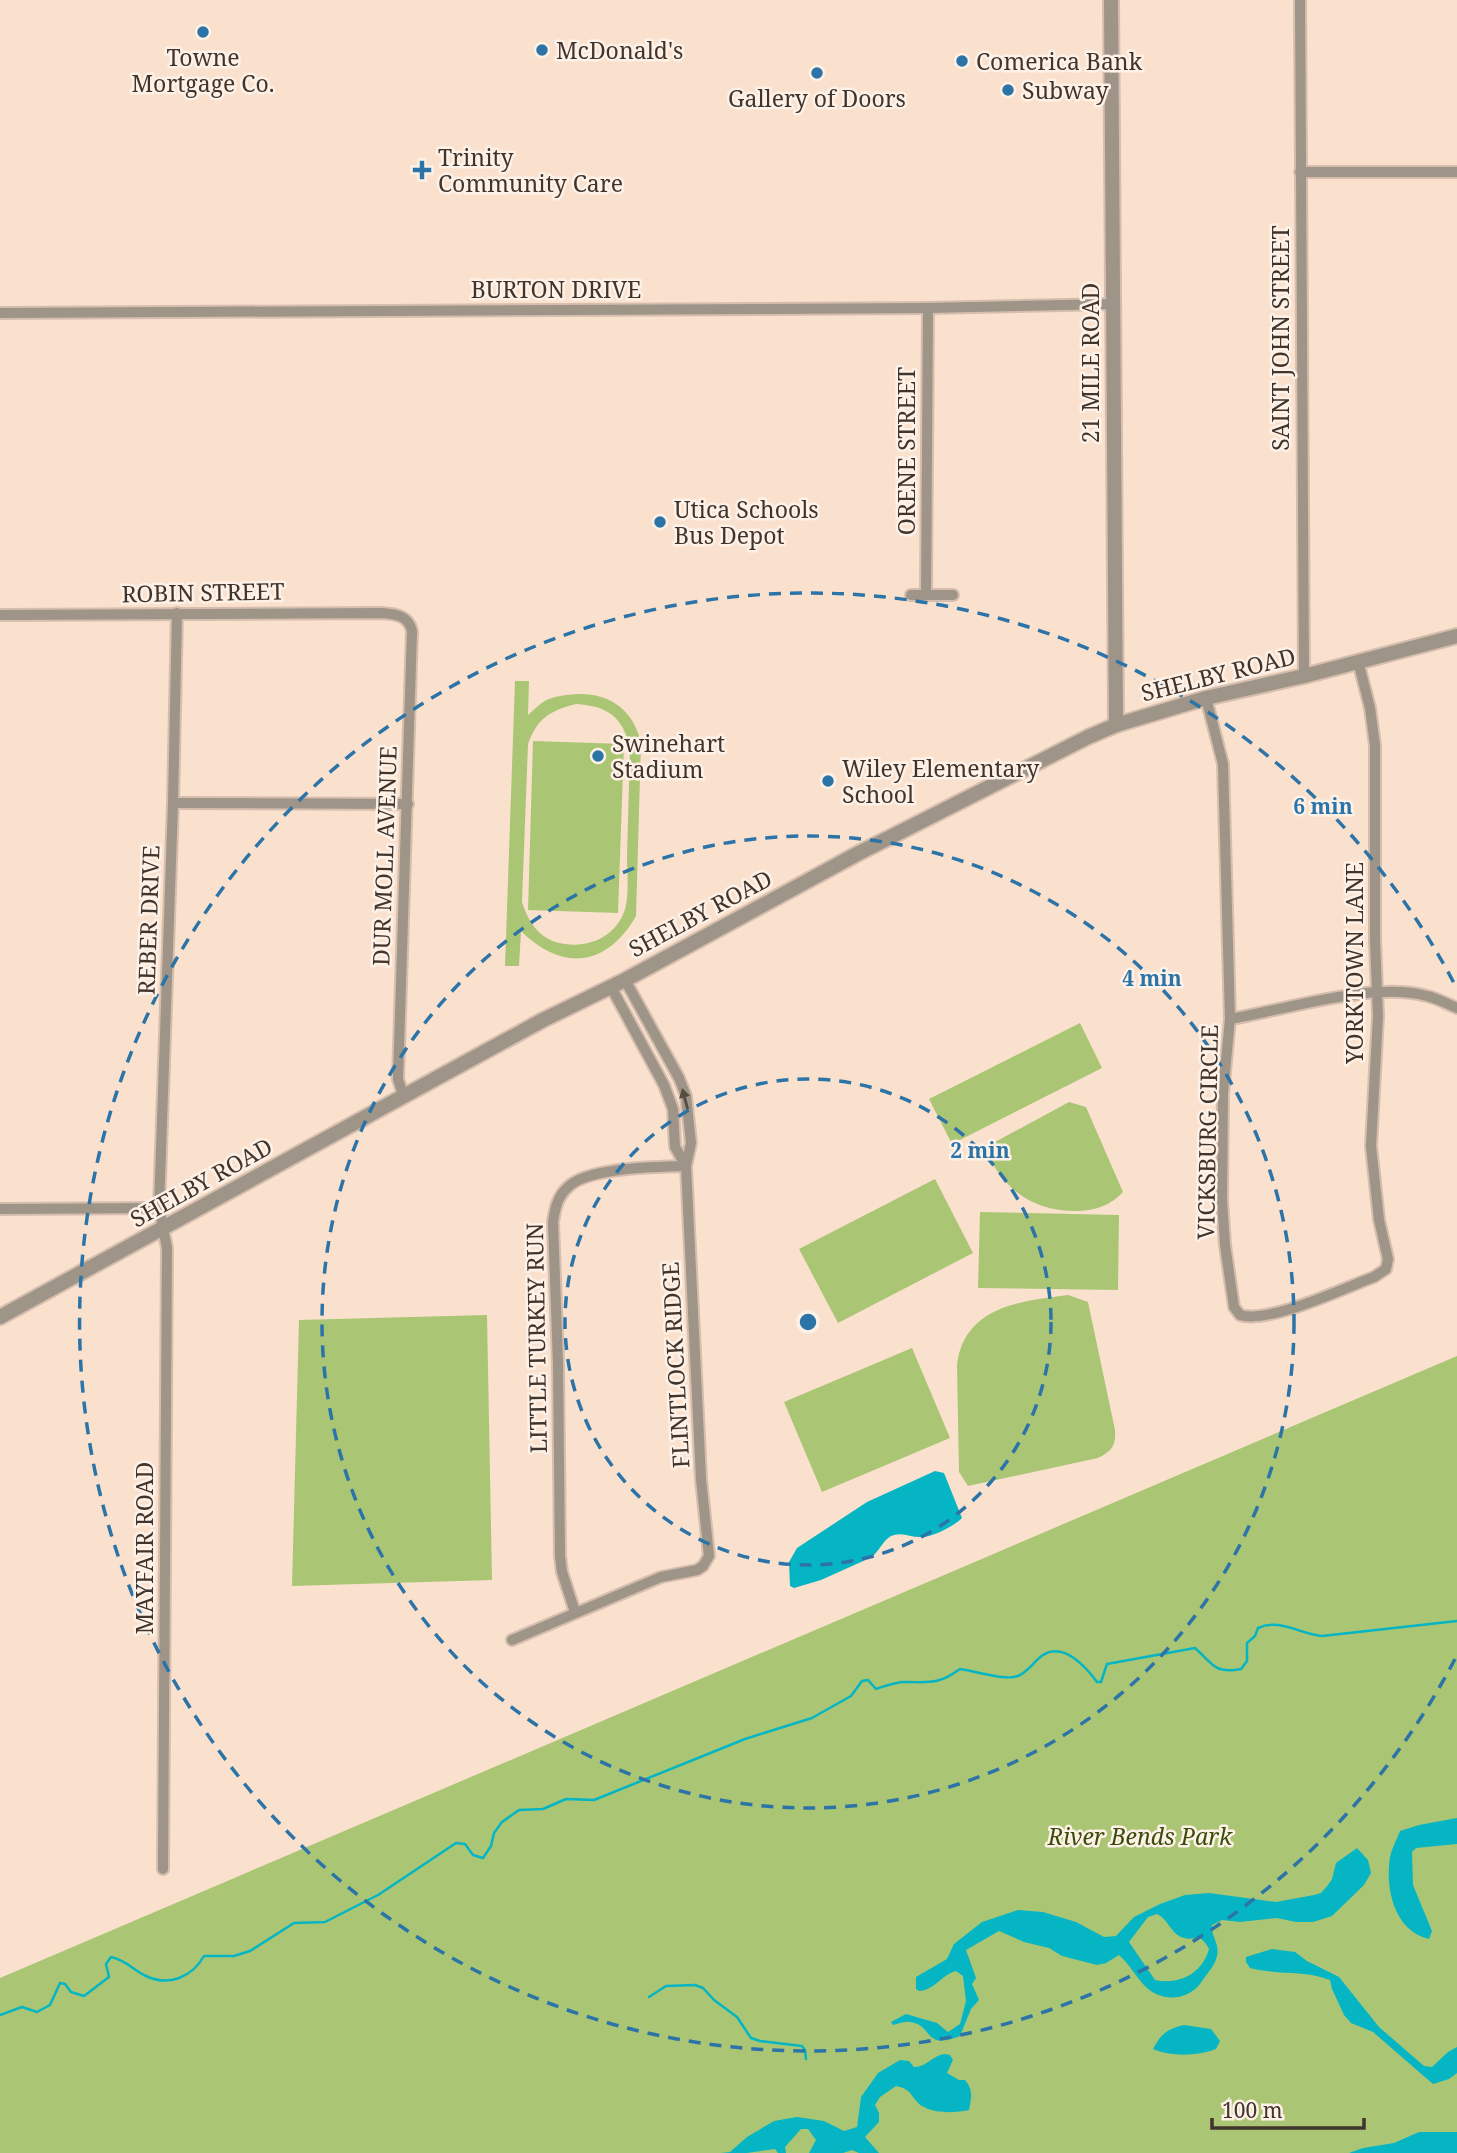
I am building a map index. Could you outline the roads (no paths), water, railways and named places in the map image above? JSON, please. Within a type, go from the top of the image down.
[{"type":"street","name":"21 MILE ROAD","points":[[1111,0],[1115,725]]},
{"type":"street","name":"SAINT JOHN STREET","points":[[1300,0],[1304,676]]},
{"type":"street","points":[[1300,172],[1457,172]]},
{"type":"street","name":"BURTON DRIVE","points":[[0,313],[928,308],[1112,304]]},
{"type":"street","name":"ORENE STREET","points":[[926,595],[928,308]]},
{"type":"street","points":[[911,595],[953,595]]},
{"type":"street","name":"ROBIN STREET","points":[[0,615],[369,612],[392,614],[406,619]]},
{"type":"street","name":"REBER DRIVE","points":[[164,1228],[159,1208],[177,613]]},
{"type":"street","name":"DUR MOLL AVENUE","points":[[403,1095],[398,1079],[412,631],[406,619]]},
{"type":"street","name":"SHELBY ROAD","points":[[0,1317],[543,1020],[625,980],[857,854],[1088,737],[1115,725],[1206,698],[1304,676],[1457,636]]},
{"type":"street","name":"YORKTOWN LANE","points":[[1240,1315],[1259,1317],[1282,1311],[1374,1277],[1388,1265],[1388,1252],[1379,1220],[1371,1146],[1378,993],[1375,940],[1375,745],[1370,708],[1358,661]]},
{"type":"street","name":"VICKSBURG CIRCLE","points":[[1206,698],[1223,764],[1230,1019],[1223,1093],[1222,1200],[1230,1289],[1234,1307],[1240,1315]]},
{"type":"street","points":[[173,803],[408,804]]},
{"type":"street","name":"FLINTLOCK RIDGE","points":[[575,1612],[669,1574],[697,1570],[707,1561],[709,1546],[702,1479],[686,1166],[691,1143],[688,1107],[675,1071],[625,980]]},
{"type":"street","name":"FLINTLOCK RIDGE","points":[[611,987],[660,1078],[673,1109],[675,1147],[686,1166]]},
{"type":"street","points":[[1230,1019],[1324,999],[1378,993],[1427,996],[1457,1008]]},
{"type":"street","points":[[660,1078],[675,1071]]},
{"type":"street","name":"LITTLE TURKEY RUN","points":[[575,1612],[562,1572],[559,1543],[554,1243],[556,1206],[568,1186],[584,1177],[636,1168],[686,1166]]},
{"type":"street","points":[[0,1209],[159,1208]]},
{"type":"street","name":"MAYFAIR ROAD","points":[[163,1869],[167,1261],[164,1228]]},
{"type":"street","points":[[512,1640],[575,1612]]},
{"type":"water","points":[[935,1471],[944,1473],[962,1518],[943,1531],[927,1537],[894,1535],[870,1558],[821,1580],[794,1588],[790,1586],[789,1562],[797,1548],[867,1502]]},
{"type":"water","points":[[1457,1818],[1457,1844],[1416,1848],[1412,1852],[1413,1885],[1432,1931],[1429,1939],[1407,1927],[1394,1907],[1389,1882],[1390,1857],[1400,1831]]},
{"type":"water","points":[[1357,1848],[1368,1860],[1371,1873],[1364,1885],[1332,1916],[1313,1922],[1277,1918],[1240,1922],[1222,1920],[1212,1925],[1218,1952],[1216,1960],[1200,1984],[1180,1997],[1164,1997],[1149,1990],[1119,1955],[1097,1965],[1062,1956],[1049,1948],[1024,1942],[999,1931],[966,1950],[976,1978],[972,1984],[979,2000],[971,2009],[960,2036],[940,2041],[930,2036],[918,2024],[908,2022],[893,2025],[891,2022],[906,2014],[937,2023],[948,2032],[960,2024],[966,2001],[963,1976],[956,1971],[929,1988],[919,1991],[916,1989],[916,1977],[947,1959],[954,1944],[982,1922],[1018,1910],[1043,1912],[1076,1922],[1104,1937],[1116,1936],[1134,1917],[1185,1895],[1209,1893],[1276,1902],[1321,1893],[1332,1879],[1336,1863]],"holes":[[[1157,1914],[1178,1935],[1199,1938],[1209,1949],[1201,1965],[1181,1979],[1155,1980],[1129,1942],[1148,1917]]]},
{"type":"water","points":[[1272,1949],[1295,1952],[1339,1977],[1379,2027],[1424,2066],[1432,2067],[1457,2047],[1457,2073],[1449,2079],[1433,2084],[1373,2032],[1351,2023],[1344,2015],[1330,1980],[1311,1975],[1250,1968],[1246,1962],[1246,1957]]},
{"type":"water","points":[[1184,2025],[1211,2029],[1220,2041],[1216,2049],[1184,2055],[1153,2049],[1165,2033]]},
{"type":"water","points":[[945,2054],[950,2055],[953,2060],[947,2073],[959,2080],[965,2080],[970,2087],[969,2110],[945,2112],[927,2109],[906,2089],[896,2086],[880,2097],[875,2105],[879,2122],[865,2137],[879,2153],[859,2153],[852,2150],[843,2153],[809,2153],[816,2140],[808,2129],[801,2129],[785,2147],[786,2153],[778,2153],[775,2149],[721,2153],[730,2152],[747,2137],[774,2121],[797,2117],[824,2121],[844,2131],[857,2127],[861,2097],[878,2073],[900,2060],[909,2061],[914,2067],[918,2067]]},
{"type":"water","points":[[1419,2132],[1457,2132],[1457,2153],[1349,2153],[1394,2143]]},
{"type":"waterway","points":[[0,2015],[22,2007],[37,2012],[50,2005],[60,1983],[65,1984],[71,1992],[84,1996],[109,1977],[106,1964],[111,1957],[121,1960],[146,1976],[171,1980],[193,1970],[204,1956],[234,1956],[250,1951],[294,1923],[325,1922],[378,1895],[456,1843],[465,1844],[473,1855],[483,1858],[502,1822],[519,1810],[543,1809],[566,1799],[594,1800],[745,1739],[812,1718],[851,1696],[862,1681],[868,1680],[876,1689],[905,1682],[940,1680],[960,1669],[998,1677],[1012,1677],[1022,1674],[1040,1657],[1051,1652],[1074,1658],[1097,1682],[1101,1682],[1107,1664],[1195,1648],[1219,1669],[1232,1670],[1241,1669],[1247,1661],[1247,1643],[1255,1636],[1258,1628],[1266,1625],[1282,1626],[1322,1636],[1457,1621]]},
{"type":"waterway","points":[[649,1997],[666,1986],[695,1985],[703,1988],[737,2017],[751,2038],[802,2046],[806,2059]]},
{"type":"place","name":"Towne Mortgage Co.","points":[[203,32]]},
{"type":"place","name":"McDonald's","points":[[542,50]]},
{"type":"place","name":"Comerica Bank","points":[[962,61]]},
{"type":"place","name":"Gallery of Doors","points":[[817,73]]},
{"type":"place","name":"Subway","points":[[1008,90]]},
{"type":"place","name":"Trinity Community Care","points":[[422,170]]},
{"type":"place","name":"Utica Schools Bus Depot","points":[[660,522]]},
{"type":"place","name":"Swinehart Stadium","points":[[598,756]]},
{"type":"place","name":"Wiley Elementary School","points":[[828,781]]},
{"type":"park label","name":"River Bends Park","points":[[1140,1836]]}]
